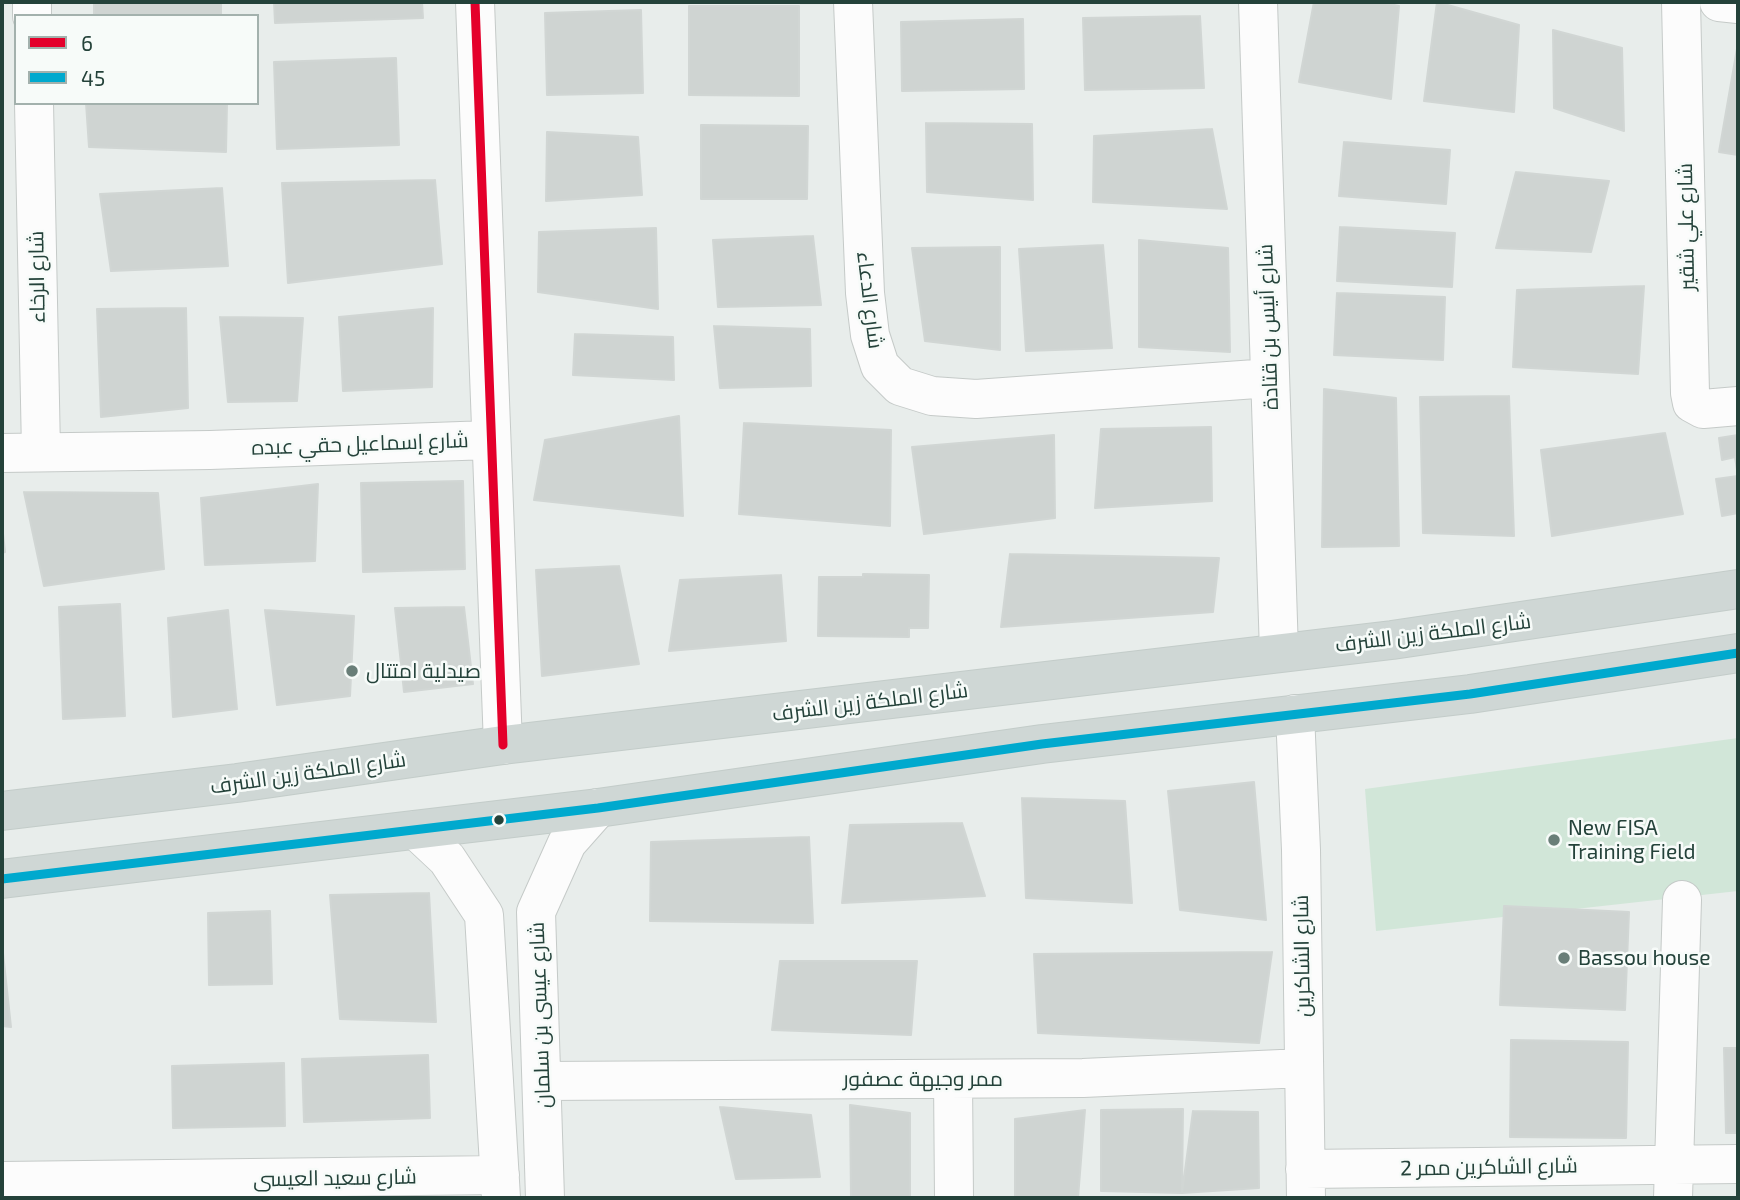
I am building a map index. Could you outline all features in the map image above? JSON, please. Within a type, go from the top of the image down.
[{"type":"main road","name":"شارع الملكة زين الشرف","points":[[2,811],[237,783],[503,745],[1499,625],[1738,589]]},
{"type":"main road","points":[[2,879],[598,808],[1042,744],[1470,694],[1738,653]]},
{"type":"street","name":"شارع إسماعيل حقي عبده","points":[[2,453],[210,450],[489,440],[475,2]]},
{"type":"street","name":"شارع الدعاء","points":[[853,2],[865,293],[870,335],[880,366],[900,387],[932,396],[976,399],[1270,378]]},
{"type":"street","name":"شارع أنيس بن قتادة","points":[[1258,2],[1279,652]]},
{"type":"street","name":"شارع علي شقير","points":[[1681,2],[1690,393],[1692,403],[1703,409],[1738,406]]},
{"type":"street","points":[[1719,2],[1738,4]]},
{"type":"street","name":"شارع الرخاء","points":[[34,105],[41,451]]},
{"type":"street","points":[[489,440],[503,745]]},
{"type":"street","name":"شارع الشاكرين","points":[[1295,713],[1301,850],[1306,1184]]},
{"type":"street","name":"شارع عيسى بن سلمان","points":[[545,1198],[536,912],[567,843],[598,808]]},
{"type":"street","points":[[416,830],[447,859],[484,915],[500,1186]]},
{"type":"street","points":[[1673,1181],[1682,900]]},
{"type":"street","points":[[484,915],[512,906],[536,912]]},
{"type":"street","name":"ممر وجيهة عصفور","points":[[542,1081],[1083,1078],[1303,1068]]},
{"type":"street","points":[[953,1079],[954,1198]]},
{"type":"street","name":"شارع الشاكرين ممر 2","points":[[1306,1184],[1673,1181],[1738,1164]]},
{"type":"street","name":"شارع سعيد العيسى","points":[[2,1181],[68,1190],[500,1186]]},
{"type":"green space","name":"New FISA Training Field","points":[[1738,738],[1738,891],[1376,931],[1365,789]]},
{"type":"building","points":[[94,2],[221,2],[221,14],[94,14]]},
{"type":"building","points":[[274,2],[422,2],[423,18],[275,23]]},
{"type":"building","points":[[1314,2],[1381,2],[1399,6],[1391,99],[1299,82]]},
{"type":"building","points":[[1437,2],[1519,25],[1514,112],[1424,101]]},
{"type":"building","points":[[689,6],[799,6],[799,96],[689,95]]},
{"type":"building","points":[[641,10],[643,93],[547,95],[545,13]]},
{"type":"building","points":[[1200,16],[1204,88],[1085,90],[1083,18]]},
{"type":"building","points":[[1023,19],[1024,89],[902,91],[901,22]]},
{"type":"building","points":[[1553,30],[1622,48],[1624,131],[1554,108]]},
{"type":"building","points":[[1738,43],[1738,155],[1719,152]]},
{"type":"building","points":[[396,58],[399,145],[277,149],[274,62]]},
{"type":"building","points":[[86,105],[227,105],[226,152],[89,147]]},
{"type":"building","points":[[926,123],[1032,124],[1033,200],[927,192]]},
{"type":"building","points":[[701,125],[808,126],[807,199],[701,199]]},
{"type":"building","points":[[1212,129],[1227,209],[1093,202],[1094,136]]},
{"type":"building","points":[[547,132],[638,137],[642,195],[546,201]]},
{"type":"building","points":[[1344,142],[1450,150],[1446,204],[1339,196]]},
{"type":"building","points":[[1516,172],[1609,181],[1591,252],[1496,248]]},
{"type":"building","points":[[435,180],[442,264],[288,283],[282,183]]},
{"type":"building","points":[[222,188],[228,266],[111,271],[100,194]]},
{"type":"building","points":[[1340,227],[1455,233],[1452,287],[1337,281]]},
{"type":"building","points":[[656,228],[658,309],[538,292],[539,232]]},
{"type":"building","points":[[813,236],[821,305],[718,307],[713,240]]},
{"type":"building","points":[[1139,240],[1228,248],[1230,352],[1139,347]]},
{"type":"building","points":[[1103,245],[1112,348],[1026,351],[1019,249]]},
{"type":"building","points":[[1000,247],[1000,350],[925,341],[912,248]]},
{"type":"building","points":[[1644,286],[1638,374],[1513,367],[1517,290]]},
{"type":"building","points":[[1337,293],[1445,297],[1443,360],[1334,355]]},
{"type":"building","points":[[186,308],[188,408],[101,417],[97,309]]},
{"type":"building","points":[[433,308],[432,387],[343,391],[339,317]]},
{"type":"building","points":[[220,317],[303,318],[297,401],[228,402]]},
{"type":"building","points":[[714,326],[810,329],[811,386],[720,388]]},
{"type":"building","points":[[575,334],[673,337],[674,380],[573,375]]},
{"type":"building","points":[[1324,389],[1396,398],[1399,546],[1322,547]]},
{"type":"building","points":[[1509,396],[1514,536],[1423,533],[1420,397]]},
{"type":"building","points":[[679,416],[683,516],[534,500],[545,440]]},
{"type":"building","points":[[744,423],[891,430],[890,526],[739,514]]},
{"type":"building","points":[[1211,427],[1212,501],[1095,508],[1101,429]]},
{"type":"building","points":[[1665,433],[1683,514],[1552,536],[1541,450]]},
{"type":"building","points":[[1054,435],[1055,518],[924,534],[912,447]]},
{"type":"building","points":[[1738,435],[1738,476],[1735,457],[1722,460],[1719,438]]},
{"type":"building","points":[[1738,476],[1738,513],[1722,516],[1716,479]]},
{"type":"building","points":[[463,481],[465,569],[363,572],[361,483]]},
{"type":"building","points":[[318,484],[315,561],[205,565],[201,498]]},
{"type":"building","points":[[24,492],[158,493],[164,569],[44,586]]},
{"type":"building","points":[[2,524],[5,552],[2,553]]},
{"type":"building","points":[[1010,554],[1219,558],[1213,612],[1001,627]]},
{"type":"building","points":[[619,566],[639,664],[542,676],[536,570]]},
{"type":"building","points":[[863,574],[929,575],[928,628],[909,628],[909,637],[818,636],[819,577],[863,577]]},
{"type":"building","points":[[781,575],[786,641],[669,651],[680,580]]},
{"type":"building","points":[[120,604],[125,716],[63,719],[59,607]]},
{"type":"building","points":[[464,607],[473,684],[404,692],[395,608]]},
{"type":"building","points":[[228,610],[237,709],[173,717],[168,618]]},
{"type":"building","points":[[265,610],[354,616],[350,696],[277,705]]},
{"type":"building","points":[[1254,782],[1266,920],[1180,910],[1168,791]]},
{"type":"building","points":[[1022,798],[1125,801],[1132,903],[1026,898]]},
{"type":"building","points":[[962,823],[985,896],[842,903],[850,825]]},
{"type":"building","points":[[809,837],[813,923],[650,921],[651,842]]},
{"type":"building","points":[[429,893],[436,1022],[340,1019],[330,895]]},
{"type":"building","name":"Bassou house","points":[[1504,906],[1629,912],[1625,1010],[1500,1005]]},
{"type":"building","points":[[270,911],[272,984],[209,985],[208,913]]},
{"type":"building","points":[[1272,952],[1259,1043],[1038,1033],[1034,954]]},
{"type":"building","points":[[3,953],[11,1027],[2,1026]]},
{"type":"building","points":[[780,961],[917,961],[911,1035],[772,1030]]},
{"type":"building","points":[[1511,1040],[1628,1042],[1626,1138],[1510,1137]]},
{"type":"building","points":[[1724,1048],[1738,1048],[1738,1133],[1726,1133]]},
{"type":"building","points":[[428,1055],[430,1118],[304,1122],[302,1059]]},
{"type":"building","points":[[284,1063],[285,1126],[173,1128],[172,1066]]},
{"type":"building","points":[[850,1105],[910,1113],[910,1198],[851,1198]]},
{"type":"building","points":[[720,1107],[811,1115],[820,1177],[736,1179]]},
{"type":"building","points":[[1183,1109],[1182,1193],[1101,1191],[1101,1110]]},
{"type":"building","points":[[1085,1110],[1078,1198],[1015,1198],[1015,1119]]},
{"type":"building","points":[[1193,1111],[1258,1112],[1259,1188],[1182,1193]]},
{"type":"transit line","name":"6","points":[[475,2],[503,745]]},
{"type":"transit line","name":"45","points":[[2,879],[598,808],[1042,744],[1470,694],[1738,653]]},
{"type":"place","name":"صيدلية امتتال","points":[[352,671]]},
{"type":"place","name":"New FISA Training Field","points":[[1554,840]]},
{"type":"place","name":"Bassou house","points":[[1564,958]]}]
